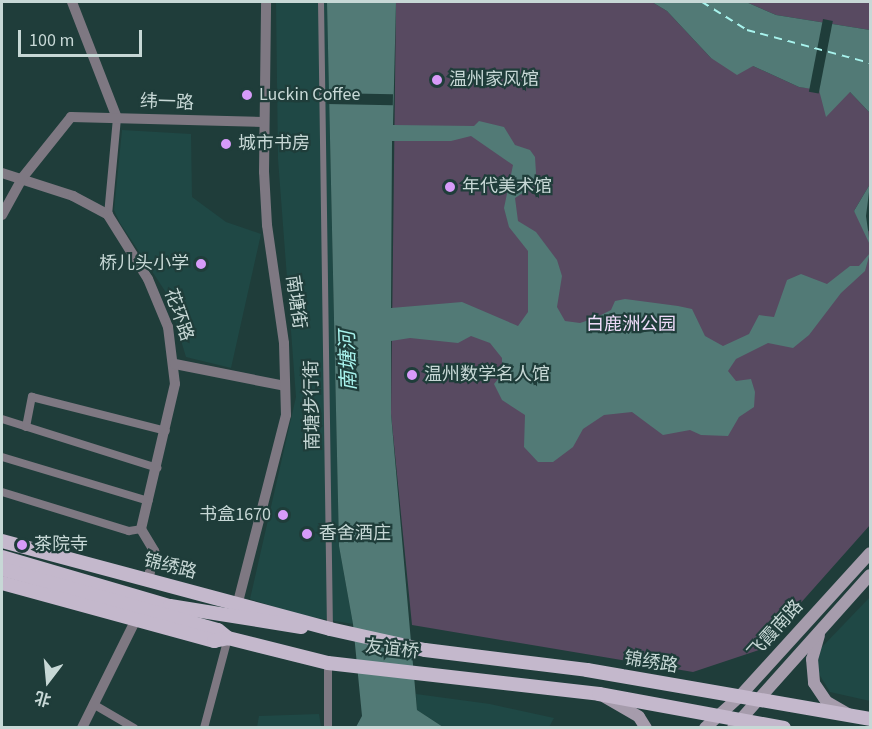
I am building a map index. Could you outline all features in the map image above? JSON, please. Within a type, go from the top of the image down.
[{"type":"main road","name":"锦绣路","points":[[2,541],[350,633]]},
{"type":"main road","name":"飞霞南路","points":[[705,728],[714,716],[740,696],[870,553]]},
{"type":"main road","name":"锦绣路","points":[[2,557],[170,606],[272,624],[330,629]]},
{"type":"main road","points":[[2,569],[218,630],[228,638],[328,663]]},
{"type":"main road","name":"飞霞南路","points":[[736,723],[759,701],[870,574]]},
{"type":"main road","points":[[2,583],[214,642],[228,638]]},
{"type":"main road","points":[[821,631],[812,659],[814,683],[827,702],[852,716]]},
{"type":"main road","name":"友谊桥","points":[[350,633],[425,650]]},
{"type":"main road","name":"锦绣路","points":[[425,650],[587,670],[870,719]]},
{"type":"main road","name":"友谊桥","points":[[328,663],[431,672],[599,694]]},
{"type":"main road","points":[[599,694],[714,716],[736,723],[784,728]]},
{"type":"main road","points":[[599,694],[639,717],[646,728]]},
{"type":"main road","points":[[756,725],[759,701]]},
{"type":"street","points":[[72,2],[117,118],[108,215]]},
{"type":"street","name":"南塘街","points":[[238,602],[286,415],[284,343],[267,225],[263,122],[266,2]]},
{"type":"street","name":"南塘步行街","points":[[321,2],[330,629]]},
{"type":"street","name":"纬一路","points":[[23,177],[71,117],[263,122]]},
{"type":"street","name":"花环路","points":[[2,173],[23,177],[73,196],[108,215],[148,279],[168,327],[176,384],[141,529]]},
{"type":"street","points":[[2,215],[23,177]]},
{"type":"street","points":[[175,364],[285,386]]},
{"type":"street","points":[[26,427],[32,397],[166,431]]},
{"type":"street","points":[[2,419],[157,468]]},
{"type":"street","points":[[2,457],[149,501]]},
{"type":"street","points":[[2,492],[129,531],[141,529],[154,551],[148,581]]},
{"type":"street","points":[[81,728],[135,621]]},
{"type":"street","points":[[204,728],[228,638]]},
{"type":"street","points":[[328,663],[328,728]]},
{"type":"street","points":[[93,704],[134,728]]},
{"type":"shaded area","points":[[276,2],[327,2],[339,546],[353,624],[300,615],[250,599],[296,397],[278,159]]},
{"type":"shaded area","name":"桥儿头小学","points":[[122,130],[191,134],[192,197],[226,222],[261,234],[231,368],[186,357],[167,294],[120,223],[114,210]]},
{"type":"shaded area","points":[[870,597],[870,701],[830,692],[816,669],[821,648]]},
{"type":"shaded area","points":[[416,694],[490,704],[554,718],[549,727],[443,727],[417,710]]},
{"type":"shaded area","points":[[319,714],[321,727],[257,727],[259,716]]},
{"type":"green space","name":"白鹿洲公园","points":[[396,2],[652,2],[667,11],[711,58],[753,66],[799,87],[850,92],[870,113],[870,184],[854,211],[870,233],[870,525],[759,650],[693,672],[412,625],[391,414]]},
{"type":"green space","points":[[746,2],[870,2],[870,30],[776,15]]},
{"type":"water","name":"南塘河","points":[[327,2],[396,2],[393,125],[474,126],[479,121],[504,127],[515,145],[530,150],[535,157],[536,173],[532,187],[515,198],[518,221],[536,232],[557,260],[562,276],[557,307],[565,321],[580,323],[595,318],[611,310],[615,301],[625,299],[678,306],[692,309],[705,336],[723,346],[749,334],[759,315],[774,317],[787,280],[801,274],[827,284],[850,266],[859,266],[870,253],[865,271],[841,293],[809,335],[793,348],[768,343],[736,359],[728,371],[736,381],[751,379],[755,392],[754,407],[739,417],[728,436],[701,435],[690,430],[663,435],[632,412],[604,415],[583,429],[573,447],[553,462],[538,462],[524,447],[525,415],[502,400],[494,384],[502,374],[502,358],[490,343],[471,336],[458,343],[410,338],[391,341],[391,414],[417,710],[443,727],[356,727],[362,716],[353,624],[339,546]],"holes":[[[471,136],[513,165],[504,208],[509,227],[528,251],[528,312],[518,326],[462,302],[391,308],[392,141],[451,141]]]},
{"type":"water","points":[[652,2],[746,2],[776,15],[870,30],[870,113],[850,92],[826,117],[819,90],[799,87],[753,66],[737,75],[711,58],[667,11]]},
{"type":"water","points":[[870,184],[866,216],[870,245],[854,211]]},
{"type":"pier","points":[[823,19],[833,21],[819,94],[809,92]]},
{"type":"pier","points":[[327,93],[393,94],[393,105],[327,104]]},
{"type":"ferry route","points":[[702,2],[747,30],[870,63]]},
{"type":"place","name":"温州家风馆","points":[[437,80]]},
{"type":"place","name":"Luckin Coffee","points":[[247,95]]},
{"type":"place","name":"城市书房","points":[[226,144]]},
{"type":"place","name":"年代美术馆","points":[[450,187]]},
{"type":"place","name":"桥儿头小学","points":[[201,264]]},
{"type":"place","name":"温州数学名人馆","points":[[412,375]]},
{"type":"place","name":"书盒1670","points":[[283,515]]},
{"type":"place","name":"香舍酒庄","points":[[307,534]]},
{"type":"place","name":"茶院寺","points":[[22,545]]}]
